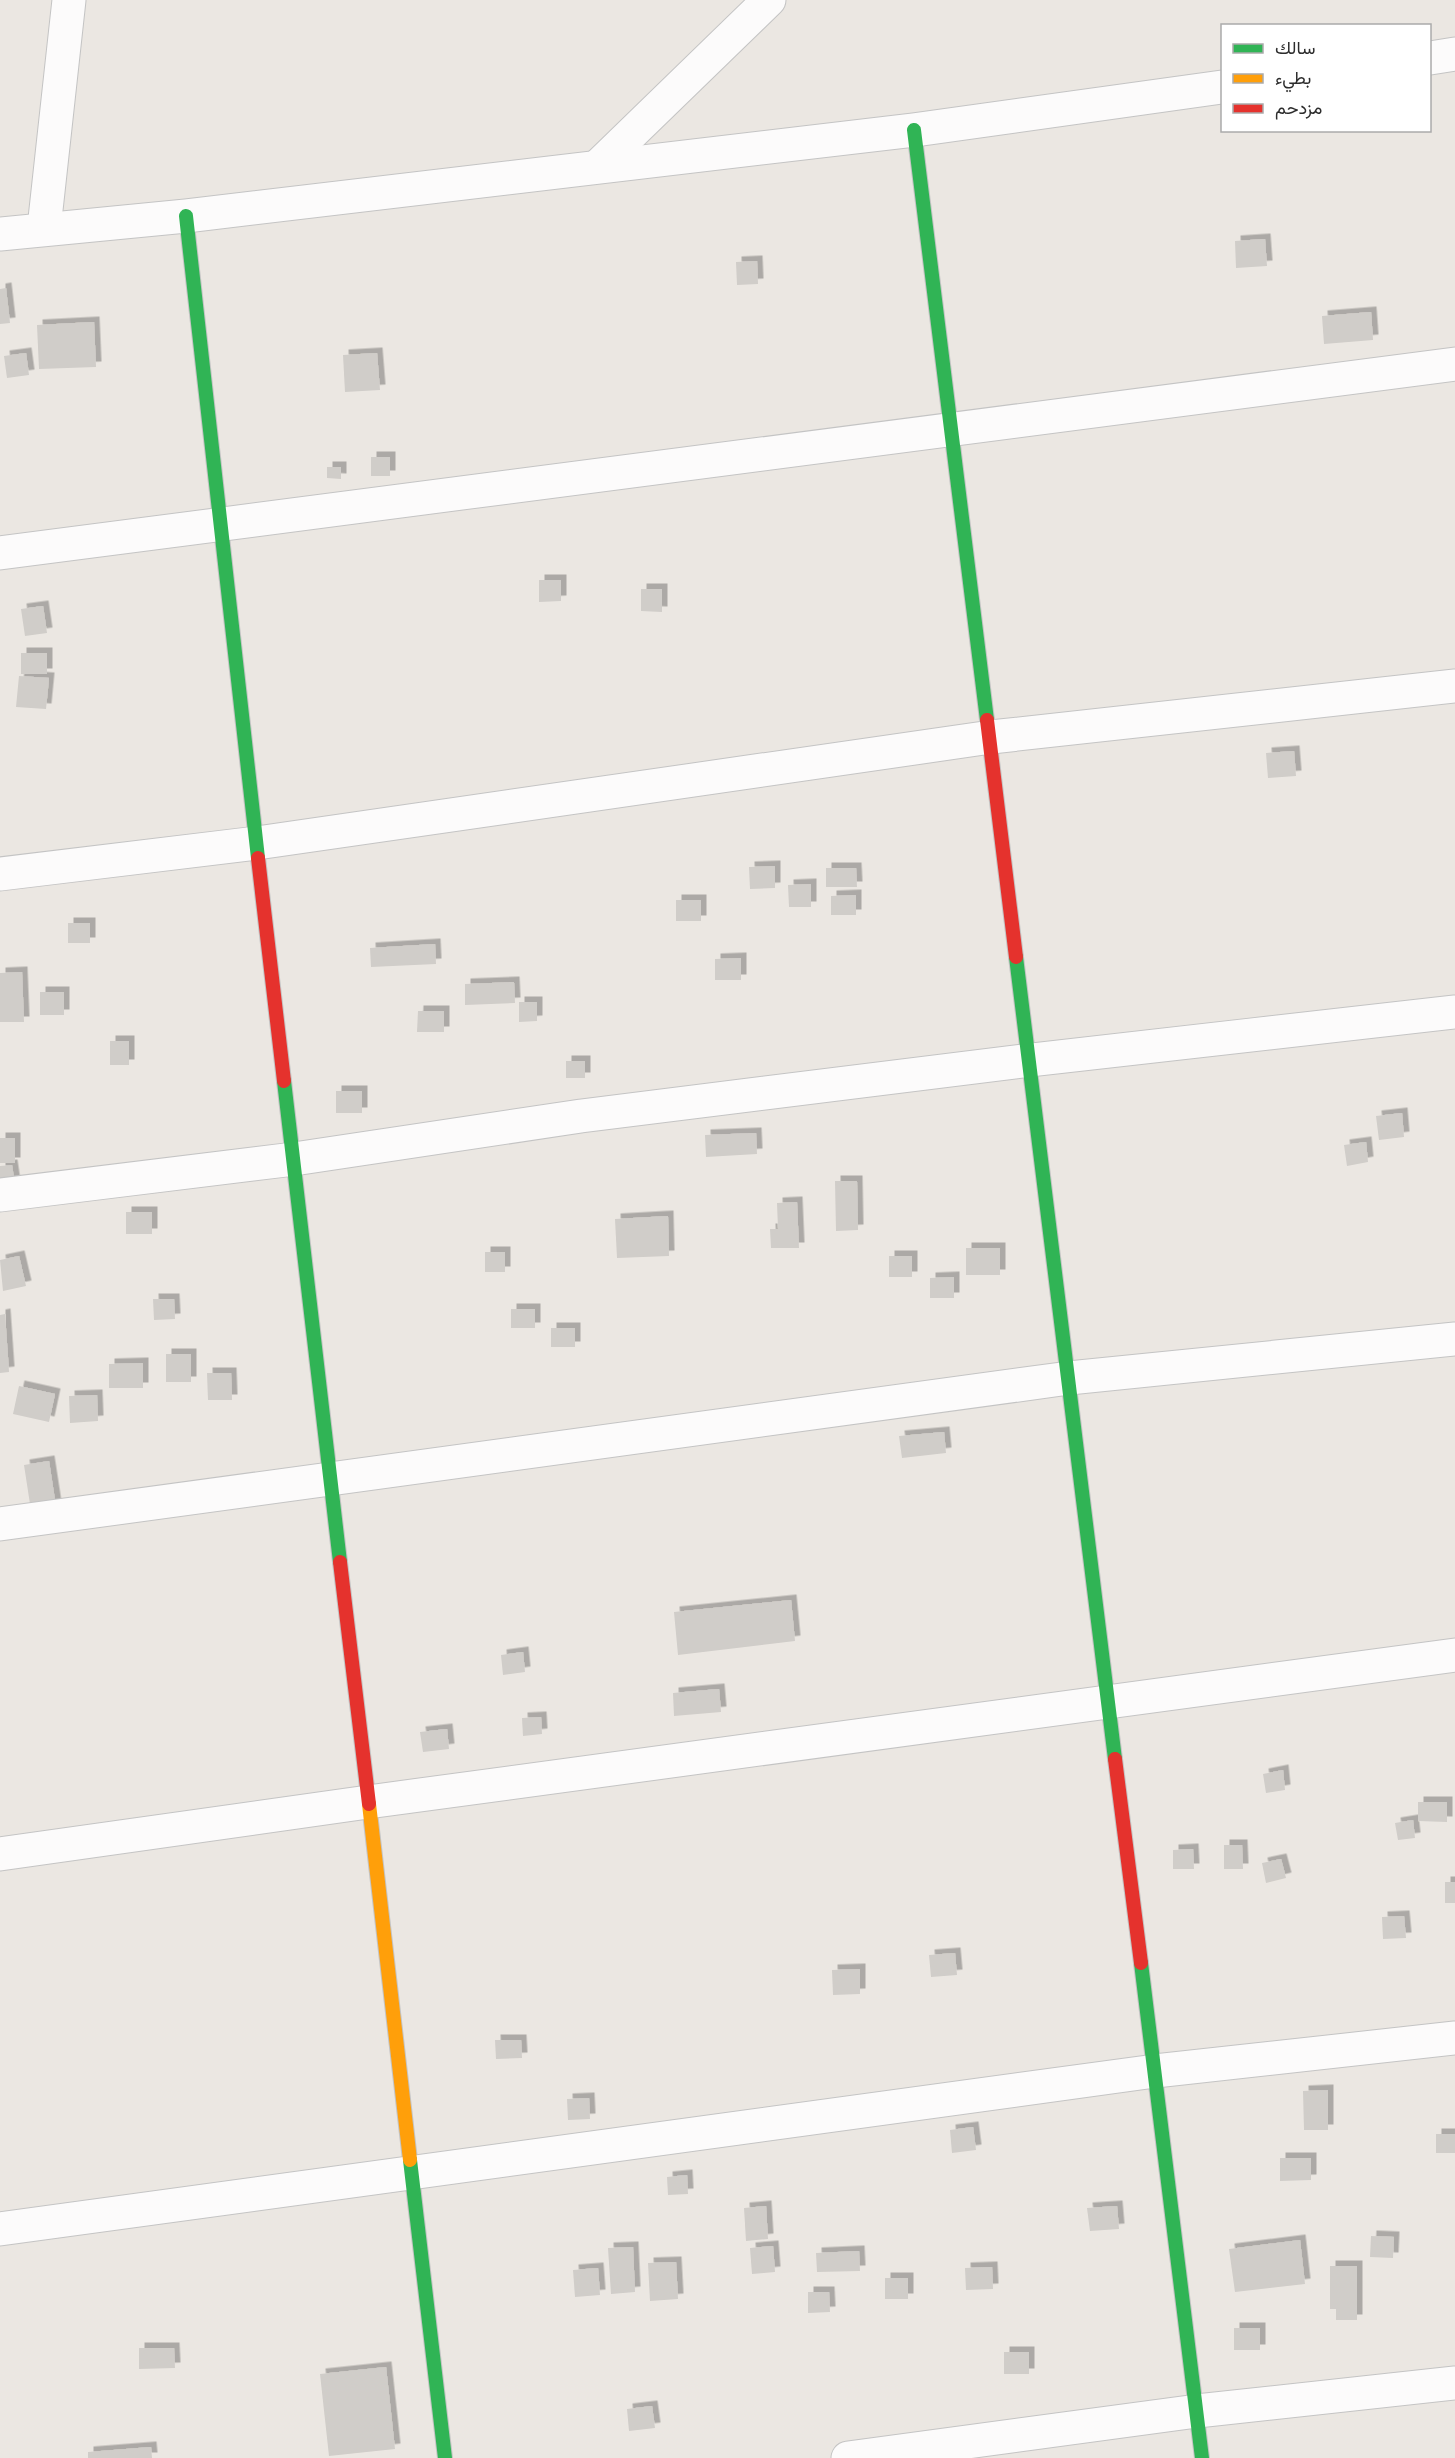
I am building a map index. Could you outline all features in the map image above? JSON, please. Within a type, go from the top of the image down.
[{"type":"street","points":[[44,228],[69,0]]},
{"type":"street","points":[[598,166],[769,0]]},
{"type":"street","points":[[1431,58],[1455,54]]},
{"type":"street","points":[[0,234],[186,216],[914,130],[1221,87]]},
{"type":"street","points":[[914,130],[1031,1060],[1202,2458]]},
{"type":"street","points":[[186,216],[219,522],[445,2458]]},
{"type":"street","points":[[0,553],[219,522],[953,430],[1455,364]]},
{"type":"street","points":[[0,874],[257,843],[991,737],[1455,686]]},
{"type":"street","points":[[0,1196],[294,1159],[581,1116],[1031,1060],[1455,1012]]},
{"type":"street","points":[[0,1524],[1069,1378],[1455,1339]]},
{"type":"street","points":[[0,1854],[1455,1655]]},
{"type":"street","points":[[0,2229],[1155,2071],[1455,2038]]},
{"type":"street","points":[[848,2458],[1197,2411],[1455,2384]]},
{"type":"building","points":[[1265,239],[1267,266],[1236,268],[1235,241]]},
{"type":"building","points":[[757,261],[758,284],[737,285],[736,262]]},
{"type":"building","points":[[6,288],[10,323],[0,324],[0,289]]},
{"type":"building","points":[[1371,312],[1373,340],[1324,344],[1322,316]]},
{"type":"building","points":[[94,322],[96,367],[39,369],[37,325]]},
{"type":"building","points":[[26,353],[29,375],[7,378],[4,356]]},
{"type":"building","points":[[377,353],[380,390],[345,392],[343,355]]},
{"type":"building","points":[[371,457],[390,457],[390,476],[371,476]]},
{"type":"building","points":[[327,467],[341,467],[341,479],[327,478]]},
{"type":"building","points":[[539,580],[561,580],[561,601],[539,602]]},
{"type":"building","points":[[641,589],[662,589],[662,612],[641,611]]},
{"type":"building","points":[[43,606],[47,633],[25,636],[21,609]]},
{"type":"building","points":[[21,653],[47,653],[47,674],[21,674]]},
{"type":"building","points":[[19,676],[49,678],[46,709],[16,707]]},
{"type":"building","points":[[1294,751],[1296,776],[1268,778],[1266,753]]},
{"type":"building","points":[[775,866],[775,888],[750,889],[749,867]]},
{"type":"building","points":[[826,868],[856,868],[857,887],[826,887]]},
{"type":"building","points":[[811,884],[811,907],[789,907],[788,885]]},
{"type":"building","points":[[856,895],[856,915],[831,915],[831,896]]},
{"type":"building","points":[[676,900],[701,900],[701,921],[676,921]]},
{"type":"building","points":[[68,923],[90,923],[90,943],[68,943]]},
{"type":"building","points":[[435,944],[436,964],[371,967],[370,948]]},
{"type":"building","points":[[741,958],[741,980],[715,980],[715,959]]},
{"type":"building","points":[[22,972],[24,1022],[0,1022],[0,973]]},
{"type":"building","points":[[514,982],[515,1003],[465,1005],[465,984]]},
{"type":"building","points":[[40,992],[64,992],[64,1015],[40,1015]]},
{"type":"building","points":[[519,1002],[537,1002],[537,1021],[519,1022]]},
{"type":"building","points":[[418,1011],[444,1011],[444,1032],[417,1032]]},
{"type":"building","points":[[110,1041],[129,1041],[129,1065],[110,1065]]},
{"type":"building","points":[[566,1061],[585,1061],[585,1078],[566,1078]]},
{"type":"building","points":[[336,1091],[362,1091],[362,1113],[336,1113]]},
{"type":"building","points":[[1402,1113],[1404,1137],[1379,1140],[1376,1116]]},
{"type":"building","points":[[756,1133],[757,1154],[706,1157],[705,1135]]},
{"type":"building","points":[[0,1138],[15,1138],[15,1163],[0,1163]]},
{"type":"building","points":[[1366,1142],[1368,1162],[1347,1166],[1344,1145]]},
{"type":"building","points":[[12,1165],[16,1192],[0,1194],[0,1166]]},
{"type":"building","points":[[835,1181],[857,1181],[858,1230],[836,1231]]},
{"type":"building","points":[[797,1202],[799,1248],[771,1248],[770,1229],[778,1229],[777,1203]]},
{"type":"building","points":[[126,1212],[152,1212],[152,1234],[126,1234]]},
{"type":"building","points":[[668,1216],[669,1256],[617,1258],[615,1219]]},
{"type":"building","points":[[966,1248],[1000,1248],[1000,1275],[966,1275]]},
{"type":"building","points":[[485,1252],[505,1252],[505,1272],[485,1272]]},
{"type":"building","points":[[19,1256],[26,1286],[3,1291],[0,1260]]},
{"type":"building","points":[[889,1256],[912,1256],[912,1277],[889,1277]]},
{"type":"building","points":[[954,1277],[954,1298],[930,1298],[930,1278]]},
{"type":"building","points":[[153,1299],[174,1299],[175,1319],[154,1320]]},
{"type":"building","points":[[511,1309],[535,1309],[535,1328],[511,1328]]},
{"type":"building","points":[[5,1314],[9,1372],[0,1373],[0,1315]]},
{"type":"building","points":[[551,1328],[575,1328],[575,1347],[551,1347]]},
{"type":"building","points":[[166,1354],[191,1354],[191,1382],[166,1382]]},
{"type":"building","points":[[143,1363],[143,1388],[109,1388],[109,1364]]},
{"type":"building","points":[[207,1373],[231,1373],[232,1400],[208,1400]]},
{"type":"building","points":[[19,1386],[55,1394],[49,1422],[13,1414]]},
{"type":"building","points":[[97,1395],[98,1421],[70,1423],[69,1396]]},
{"type":"building","points":[[944,1432],[946,1453],[902,1458],[899,1436]]},
{"type":"building","points":[[49,1461],[57,1513],[32,1517],[24,1465]]},
{"type":"building","points":[[791,1600],[795,1641],[678,1655],[674,1612]]},
{"type":"building","points":[[523,1652],[525,1672],[503,1675],[501,1655]]},
{"type":"building","points":[[719,1689],[721,1712],[674,1716],[673,1693]]},
{"type":"building","points":[[541,1717],[542,1734],[523,1736],[522,1718]]},
{"type":"building","points":[[447,1729],[449,1749],[423,1752],[420,1732]]},
{"type":"building","points":[[1283,1770],[1285,1790],[1266,1793],[1263,1774]]},
{"type":"building","points":[[1418,1802],[1447,1802],[1447,1822],[1418,1821]]},
{"type":"building","points":[[1413,1820],[1415,1838],[1398,1840],[1395,1823]]},
{"type":"building","points":[[1224,1845],[1242,1845],[1243,1869],[1224,1869]]},
{"type":"building","points":[[1193,1849],[1194,1869],[1173,1869],[1173,1850]]},
{"type":"building","points":[[1281,1859],[1286,1878],[1266,1883],[1262,1863]]},
{"type":"building","points":[[1445,1882],[1455,1882],[1455,1903],[1445,1903]]},
{"type":"building","points":[[1404,1916],[1406,1938],[1383,1939],[1382,1917]]},
{"type":"building","points":[[955,1953],[957,1975],[931,1977],[929,1955]]},
{"type":"building","points":[[860,1969],[860,1994],[833,1995],[832,1970]]},
{"type":"building","points":[[495,2040],[521,2040],[522,2058],[496,2059]]},
{"type":"building","points":[[1328,2090],[1328,2130],[1304,2130],[1303,2091]]},
{"type":"building","points":[[589,2098],[590,2119],[568,2120],[567,2099]]},
{"type":"building","points":[[973,2127],[976,2150],[952,2153],[950,2130]]},
{"type":"building","points":[[1436,2134],[1455,2134],[1455,2153],[1436,2153]]},
{"type":"building","points":[[1280,2158],[1311,2158],[1311,2180],[1280,2181]]},
{"type":"building","points":[[687,2175],[688,2194],[668,2195],[667,2177]]},
{"type":"building","points":[[766,2206],[768,2239],[746,2241],[744,2208]]},
{"type":"building","points":[[1117,2206],[1119,2229],[1090,2231],[1087,2208]]},
{"type":"building","points":[[1371,2236],[1394,2237],[1393,2258],[1370,2257]]},
{"type":"building","points":[[1300,2240],[1305,2284],[1235,2292],[1229,2249]]},
{"type":"building","points":[[773,2246],[775,2272],[752,2274],[750,2248]]},
{"type":"building","points":[[633,2247],[635,2292],[611,2294],[608,2248]]},
{"type":"building","points":[[859,2251],[860,2271],[817,2272],[816,2253]]},
{"type":"building","points":[[676,2262],[678,2299],[650,2301],[648,2263]]},
{"type":"building","points":[[1330,2266],[1357,2266],[1357,2320],[1336,2320],[1336,2309],[1330,2309]]},
{"type":"building","points":[[992,2267],[993,2289],[966,2290],[965,2268]]},
{"type":"building","points":[[598,2268],[600,2295],[575,2297],[573,2270]]},
{"type":"building","points":[[885,2278],[908,2278],[908,2299],[885,2299]]},
{"type":"building","points":[[808,2292],[829,2292],[830,2312],[808,2313]]},
{"type":"building","points":[[1234,2328],[1260,2328],[1260,2350],[1234,2350]]},
{"type":"building","points":[[139,2348],[174,2348],[175,2368],[139,2369]]},
{"type":"building","points":[[1004,2352],[1029,2352],[1029,2374],[1004,2374]]},
{"type":"building","points":[[386,2367],[395,2449],[329,2456],[320,2374]]},
{"type":"building","points":[[652,2406],[655,2428],[629,2431],[627,2409]]},
{"type":"building","points":[[151,2447],[152,2458],[88,2458],[88,2452]]},
{"type":"traffic: fast","points":[[914,130],[987,720]]},
{"type":"traffic: fast","points":[[186,216],[258,858]]},
{"type":"traffic: fast","points":[[1016,957],[1115,1759]]},
{"type":"traffic: fast","points":[[284,1081],[340,1562]]},
{"type":"traffic: fast","points":[[1141,1963],[1202,2458]]},
{"type":"traffic: fast","points":[[410,2160],[445,2458]]},
{"type":"traffic: slow","points":[[369,1804],[410,2160]]},
{"type":"traffic: jam","points":[[987,720],[1016,957]]},
{"type":"traffic: jam","points":[[258,858],[284,1081]]},
{"type":"traffic: jam","points":[[340,1562],[369,1804]]},
{"type":"traffic: jam","points":[[1115,1759],[1141,1963]]}]
